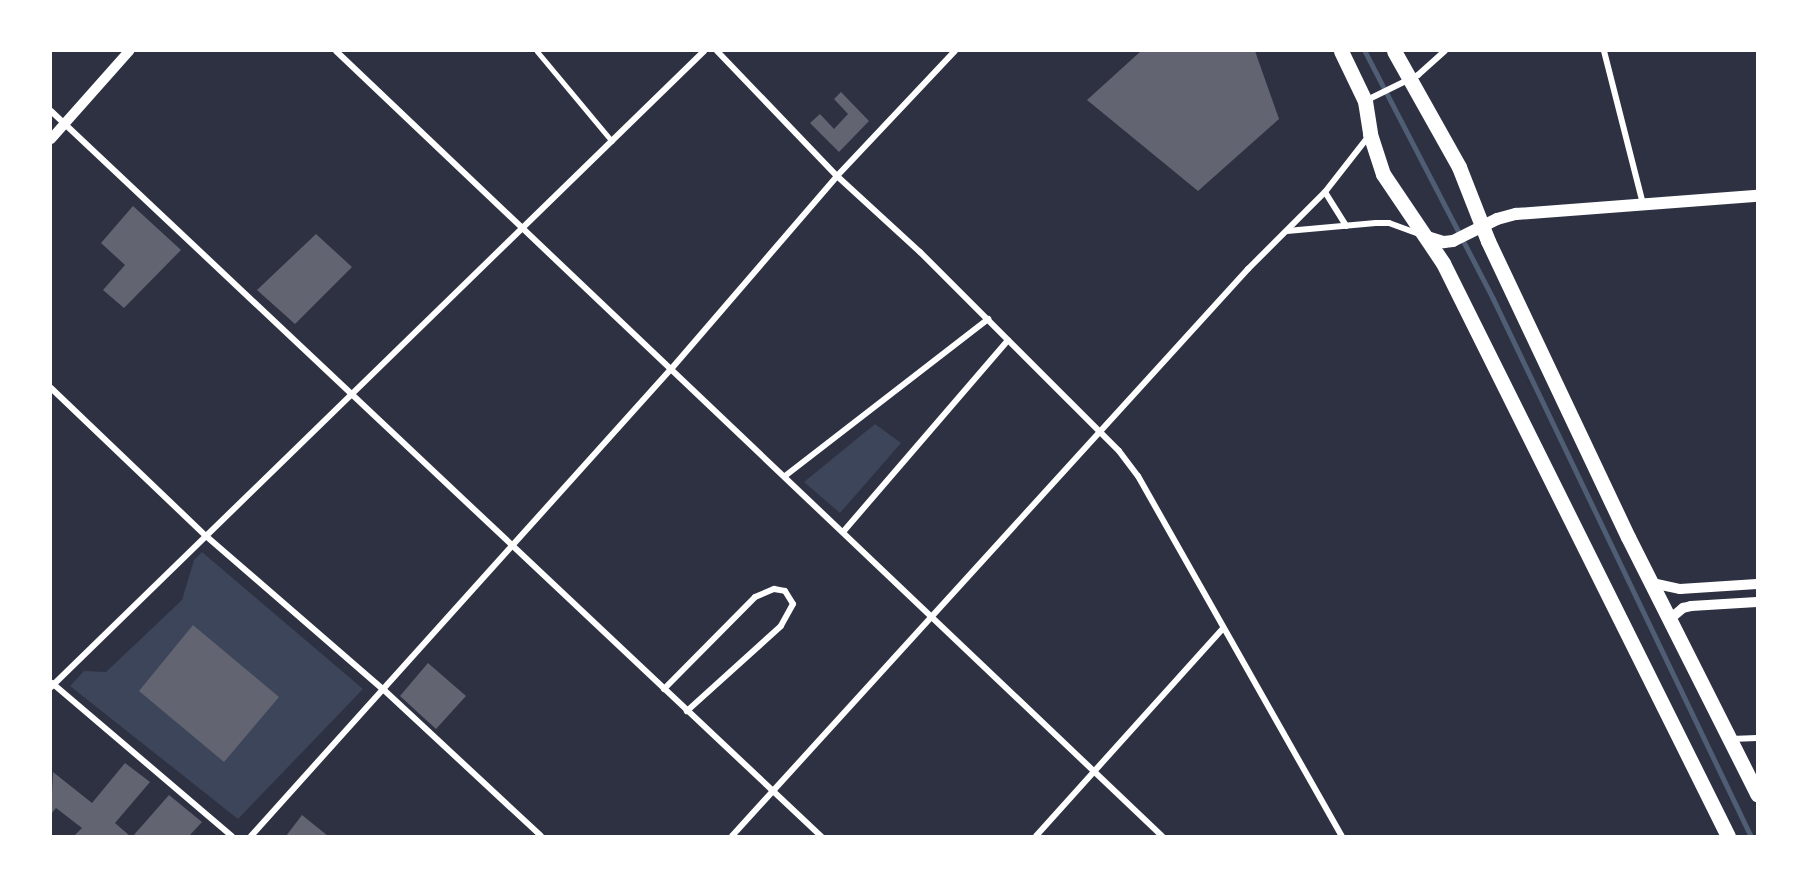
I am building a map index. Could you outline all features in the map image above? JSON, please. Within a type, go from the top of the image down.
[{"type":"main road","points":[[1341,51],[1370,99],[1370,134],[1383,174],[1443,263],[1627,638],[1728,836]]},
{"type":"main road","points":[[1394,51],[1403,83],[1459,167],[1476,230],[1757,794]]},
{"type":"main road","points":[[1424,237],[1444,242],[1497,219],[1516,214],[1757,196]]},
{"type":"street","points":[[51,139],[129,51]]},
{"type":"street","points":[[336,51],[524,227],[1162,836]]},
{"type":"street","points":[[232,836],[52,685],[704,51]]},
{"type":"street","points":[[717,51],[837,176],[920,252],[1119,451],[1138,476],[1342,836]]},
{"type":"street","points":[[251,836],[672,368],[837,176],[955,51]]},
{"type":"street","points":[[1370,99],[1427,70],[1445,51]]},
{"type":"street","points":[[1604,51],[1643,204]]},
{"type":"street","points":[[51,111],[821,836]]},
{"type":"street","points":[[732,836],[1248,269],[1325,192],[1370,134]]},
{"type":"street","points":[[1325,192],[1346,226]]},
{"type":"street","points":[[1287,231],[1389,223],[1424,237]]},
{"type":"street","points":[[785,476],[988,319]]},
{"type":"street","points":[[843,532],[1008,340]]},
{"type":"street","points":[[51,388],[206,536],[384,690],[541,836]]},
{"type":"street","points":[[1652,583],[1680,589],[1757,584]]},
{"type":"street","points":[[664,689],[755,597],[774,589],[785,591],[793,604],[781,626],[687,711]]},
{"type":"street","points":[[1671,618],[1683,608],[1691,606],[1757,602]]},
{"type":"street","points":[[1036,836],[1223,628]]},
{"type":"street","points":[[1731,740],[1757,738]]},
{"type":"lane","points":[[537,51],[612,141]]},
{"type":"shaded area","points":[[875,424],[901,443],[840,513],[804,482]]},
{"type":"shaded area","points":[[202,552],[363,689],[238,819],[70,686],[84,671],[106,672],[182,600],[194,560]]},
{"type":"building","points":[[1141,51],[1255,51],[1279,119],[1198,191],[1087,100]]},
{"type":"building","points":[[841,92],[869,121],[839,152],[810,123],[820,114],[834,129],[848,114],[834,99]]},
{"type":"building","points":[[133,206],[181,250],[124,308],[103,290],[125,265],[101,243]]},
{"type":"building","points":[[316,234],[352,267],[295,324],[257,290]]},
{"type":"building","points":[[193,625],[279,697],[224,762],[139,691]]},
{"type":"building","points":[[428,663],[466,696],[436,729],[400,696]]},
{"type":"building","points":[[125,763],[150,782],[115,823],[130,836],[74,836],[82,828],[56,808],[51,814],[53,772],[92,803]]},
{"type":"building","points":[[169,795],[202,822],[189,836],[133,836]]},
{"type":"building","points":[[302,815],[328,836],[286,836]]},
{"type":"waterway","points":[[1365,51],[1493,298],[1751,836]]}]
